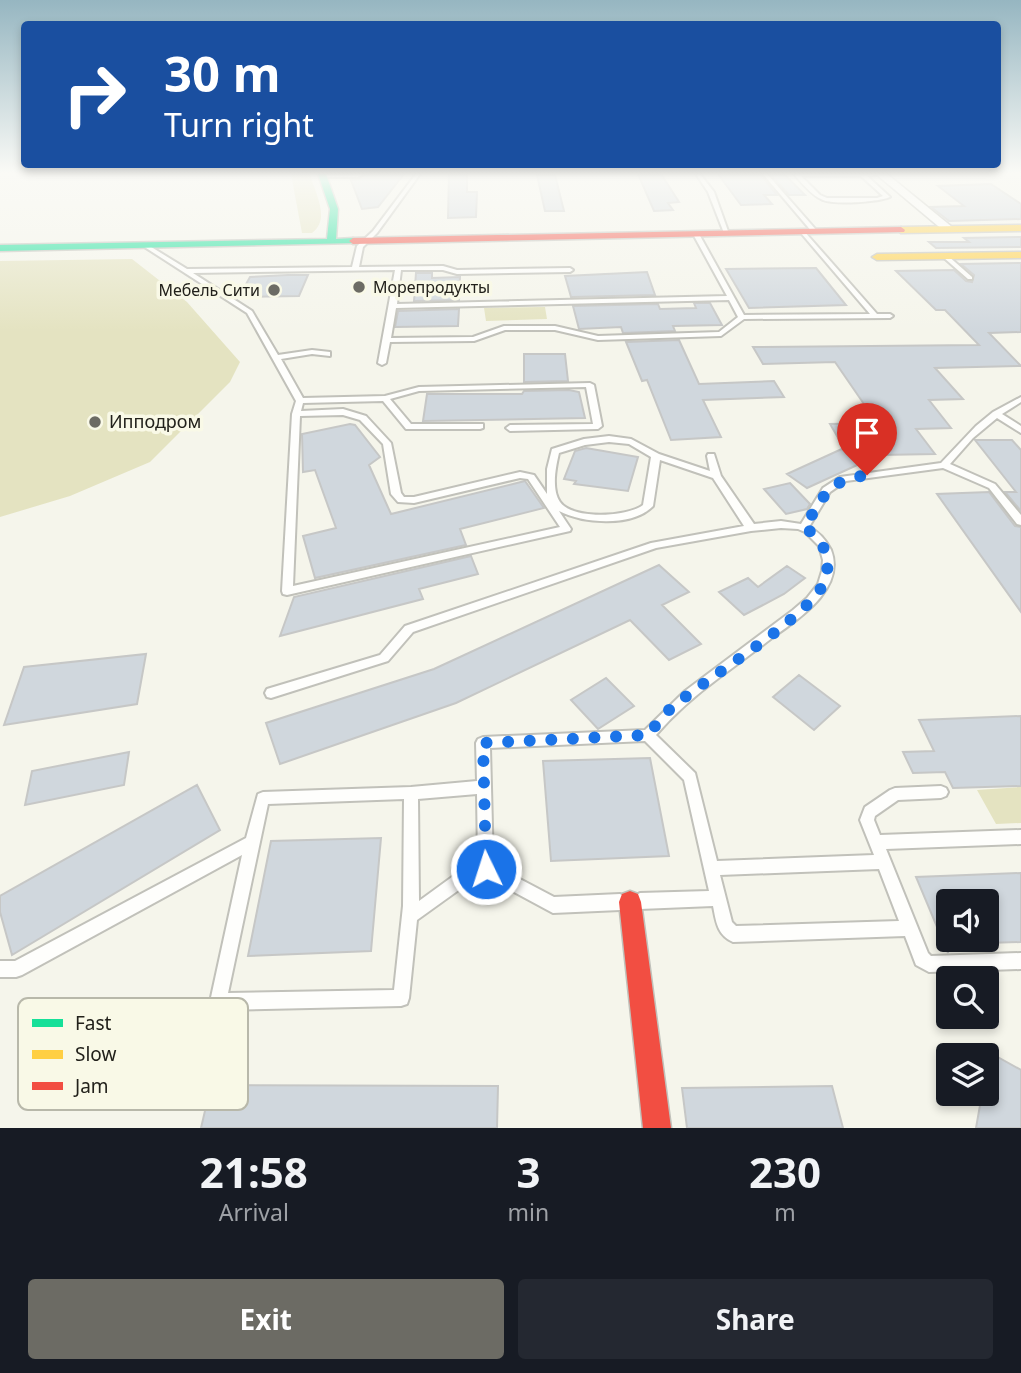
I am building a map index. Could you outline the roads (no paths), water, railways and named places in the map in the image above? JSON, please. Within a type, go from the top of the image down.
[{"type":"main road","points":[[331,241],[332,227]]},
{"type":"main road","points":[[0,247],[1021,228]]},
{"type":"main road","points":[[877,257],[1021,255]]},
{"type":"main road","points":[[630,902],[656,1128]]},
{"type":"lane","points":[[355,269],[360,247],[377,227]]},
{"type":"lane","points":[[725,227],[727,233]]},
{"type":"lane","points":[[805,227],[876,316]]},
{"type":"lane","points":[[696,234],[742,317]]},
{"type":"lane","points":[[140,245],[152,248],[250,313],[300,401],[296,414],[287,591],[566,529],[531,477],[520,475],[414,500],[401,500],[396,494],[387,443],[363,418],[343,412],[296,414]]},
{"type":"lane","points":[[945,256],[970,278]]},
{"type":"lane","points":[[187,271],[443,268],[457,272],[570,271]]},
{"type":"lane","points":[[382,363],[398,269]]},
{"type":"lane","points":[[393,306],[731,298]]},
{"type":"lane","points":[[386,340],[474,339],[504,328],[555,328],[598,338],[721,334],[742,317],[890,316]]},
{"type":"lane","points":[[276,358],[312,352],[327,354]]},
{"type":"lane","points":[[300,401],[386,398],[419,389],[590,384],[598,426],[510,428]]},
{"type":"lane","points":[[386,398],[409,427],[480,426]]},
{"type":"lane","points":[[944,465],[968,435],[1021,399]]},
{"type":"lane","points":[[996,414],[1021,430]]},
{"type":"lane","points":[[656,456],[648,506],[643,512],[633,515],[577,517],[563,511],[554,501],[551,464],[555,451],[584,442],[608,439],[631,442],[656,456],[716,476]]},
{"type":"lane","points":[[711,456],[716,476],[751,528]]},
{"type":"lane","points":[[804,527],[826,490],[843,479],[944,465],[992,486],[1021,522]]},
{"type":"lane","points":[[271,693],[384,658],[409,629],[655,545],[789,523],[804,527],[822,544],[829,559],[824,584],[804,608],[668,711],[648,735],[483,743],[484,863],[490,873],[553,905],[719,898]]},
{"type":"lane","points":[[648,735],[690,777],[725,926],[733,934],[910,928]]},
{"type":"lane","points":[[219,998],[263,798],[411,793],[482,787]]},
{"type":"lane","points":[[941,792],[895,794],[870,812],[867,820],[922,959],[929,964],[1021,961]]},
{"type":"lane","points":[[248,1001],[401,998],[410,916],[411,793]]},
{"type":"lane","points":[[876,842],[1021,837]]},
{"type":"lane","points":[[0,969],[16,969],[252,842]]},
{"type":"lane","points":[[711,868],[884,862]]},
{"type":"lane","points":[[410,916],[484,863]]},
{"type":"place","name":"Морепродукты","points":[[359,287]]},
{"type":"place","name":"Мебель Сити","points":[[274,290]]},
{"type":"place","name":"Ипподром","points":[[95,422]]}]
